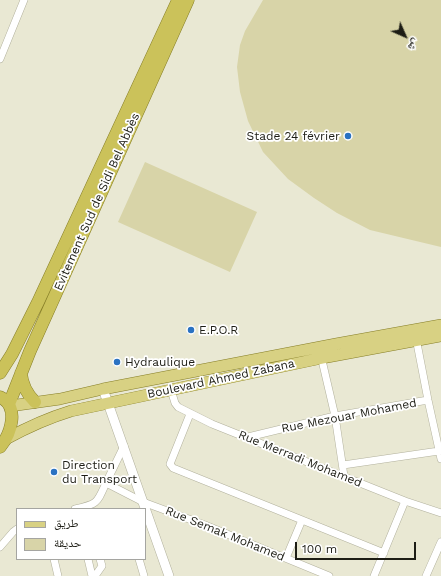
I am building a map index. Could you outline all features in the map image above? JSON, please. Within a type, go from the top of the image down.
[{"type":"highway","name":"Evitement Sud de Sidi Bel Abbès","points":[[0,373],[12,354],[38,302],[178,0]]},
{"type":"highway","name":"Evitement Sud de Sidi Bel Abbès","points":[[6,402],[21,373],[188,0]]},
{"type":"highway","points":[[21,373],[26,392],[35,402]]},
{"type":"highway","points":[[3,443],[12,421],[6,402]]},
{"type":"main road","name":"Boulevard Ahmed Zabana","points":[[6,402],[35,402],[60,399],[103,389],[199,371],[321,353],[415,335],[441,325]]},
{"type":"main road","name":"Boulevard Ahmed Zabana","points":[[415,335],[441,336]]},
{"type":"main road","name":"Boulevard Ahmed Zabana","points":[[3,443],[32,425],[52,417],[139,396],[202,384],[321,353]]},
{"type":"main road","points":[[199,371],[202,384]]},
{"type":"main road","points":[[136,383],[139,396]]},
{"type":"street","points":[[0,59],[24,0]]},
{"type":"street","points":[[415,335],[441,459]]},
{"type":"street","points":[[321,353],[344,476]]},
{"type":"street","points":[[103,389],[145,508]]},
{"type":"street","name":"Rue Merradi Mohamed","points":[[171,390],[176,406],[190,414],[405,501],[441,513]]},
{"type":"street","name":"Rue Mezouar Mohamed","points":[[248,438],[334,416],[428,400]]},
{"type":"street","points":[[190,414],[170,464],[170,466],[175,470],[384,553]]},
{"type":"street","points":[[88,508],[97,501],[124,446]]},
{"type":"street","points":[[343,465],[439,451]]},
{"type":"street","name":"Rue Semak Mohamed","points":[[106,483],[143,502],[329,576]]},
{"type":"street","points":[[374,576],[405,501]]},
{"type":"street","points":[[146,511],[169,576]]},
{"type":"street","points":[[286,558],[302,520]]},
{"type":"street","points":[[0,547],[16,530]]},
{"type":"street","points":[[426,576],[441,542]]},
{"type":"street","points":[[54,560],[58,576]]},
{"type":"street","points":[[88,560],[93,576]]},
{"type":"street","points":[[93,576],[102,566],[100,560]]},
{"type":"street","points":[[139,560],[144,576]]},
{"type":"green space","name":"Stade 24 février","points":[[263,0],[441,0],[441,247],[370,230],[337,213],[288,179],[263,152],[248,121],[240,92],[237,67],[240,45],[245,31]]},
{"type":"green space","points":[[145,162],[257,212],[230,272],[118,222]]},
{"type":"place","name":"Stade 24 février","points":[[348,136]]},
{"type":"place","name":"E.P.O.R","points":[[191,330]]},
{"type":"place","name":"Hydraulique","points":[[117,362]]},
{"type":"place","name":"Direction du Transport","points":[[54,472]]}]
